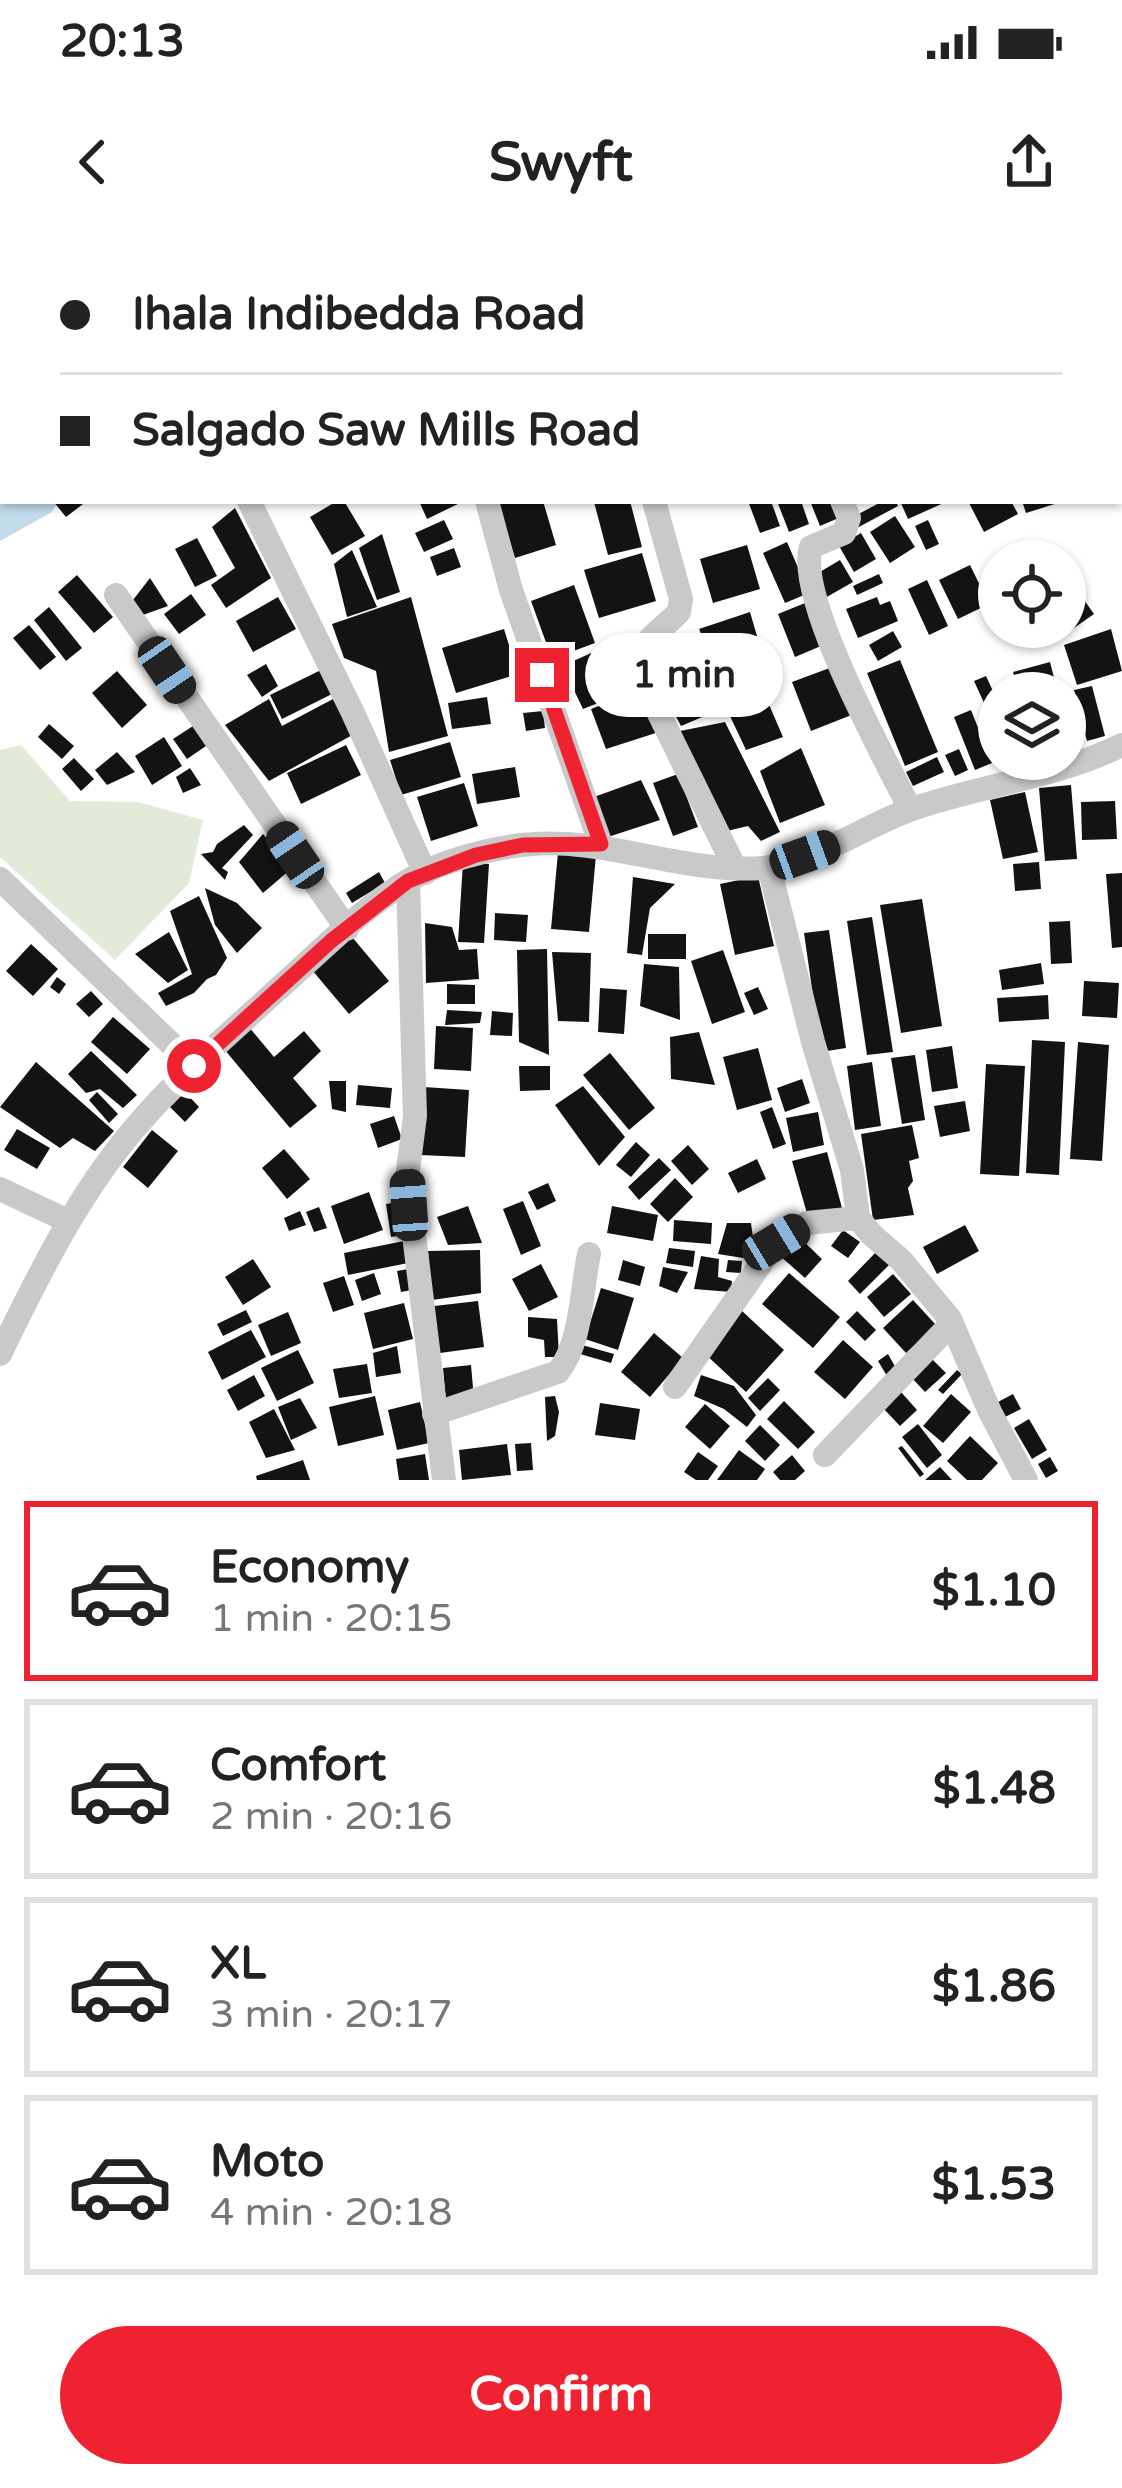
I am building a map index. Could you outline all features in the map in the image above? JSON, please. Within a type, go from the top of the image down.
[{"type":"street","points":[[250,504],[352,713],[416,877],[415,1116],[407,1178],[444,1480]]},
{"type":"street","points":[[488,504],[512,590],[601,844]]},
{"type":"street","points":[[655,504],[681,599],[680,612],[641,648],[637,669],[735,868]]},
{"type":"street","points":[[843,504],[849,518],[844,533],[811,547],[806,562],[810,585],[859,709],[910,809]]},
{"type":"street","points":[[116,595],[346,929]]},
{"type":"street","points":[[0,1354],[68,1221],[133,1130],[194,1066],[346,929],[416,877],[476,855],[523,845],[601,844],[679,865],[769,868],[910,809],[1089,761],[1122,745]]},
{"type":"street","points":[[769,868],[813,1042],[852,1170],[858,1218],[901,1260],[952,1323],[1026,1480]]},
{"type":"street","points":[[0,879],[194,1066]]},
{"type":"street","points":[[0,1189],[68,1221]]},
{"type":"street","points":[[675,1387],[776,1242],[807,1223],[858,1218]]},
{"type":"street","points":[[434,1414],[558,1372],[575,1338],[589,1254]]},
{"type":"street","points":[[825,1455],[952,1323]]},
{"type":"green space","points":[[21,745],[70,801],[138,802],[203,820],[189,883],[115,960],[0,857],[0,750]]},
{"type":"water","points":[[0,504],[56,504],[52,512],[0,541]]},
{"type":"building","points":[[55,504],[83,504],[66,517]]},
{"type":"building","points":[[332,504],[346,504],[365,536],[332,555],[310,517]]},
{"type":"building","points":[[420,504],[458,504],[427,519]]},
{"type":"building","points":[[498,504],[544,504],[556,545],[515,558]]},
{"type":"building","points":[[595,504],[631,504],[642,547],[608,555]]},
{"type":"building","points":[[749,504],[772,504],[780,526],[760,533]]},
{"type":"building","points":[[778,504],[802,504],[809,524],[789,532]]},
{"type":"building","points":[[811,504],[836,504],[841,517],[820,526]]},
{"type":"building","points":[[877,504],[898,506],[857,528],[851,518]]},
{"type":"building","points":[[901,504],[941,504],[908,519]]},
{"type":"building","points":[[970,504],[1013,504],[1018,514],[984,532]]},
{"type":"building","points":[[1023,504],[1055,504],[1026,513]]},
{"type":"building","points":[[235,508],[271,578],[226,608],[211,585],[235,568],[212,527]]},
{"type":"building","points":[[895,516],[915,547],[890,563],[870,532]]},
{"type":"building","points":[[444,520],[453,539],[424,552],[415,533]]},
{"type":"building","points":[[928,520],[939,544],[926,550],[915,526]]},
{"type":"building","points":[[861,533],[876,559],[854,572],[839,546]]},
{"type":"building","points":[[382,534],[400,592],[377,600],[359,548]]},
{"type":"building","points":[[197,538],[217,576],[195,587],[175,549]]},
{"type":"building","points":[[787,542],[809,593],[785,603],[763,553]]},
{"type":"building","points":[[747,545],[760,589],[713,603],[700,559]]},
{"type":"building","points":[[454,548],[461,567],[437,576],[430,557]]},
{"type":"building","points":[[352,550],[377,607],[347,617],[334,564]]},
{"type":"building","points":[[642,553],[656,601],[599,618],[584,570]]},
{"type":"building","points":[[840,560],[853,582],[825,598],[813,576]]},
{"type":"building","points":[[970,565],[978,581],[978,609],[958,619],[939,580]]},
{"type":"building","points":[[879,574],[883,583],[857,595],[853,586]]},
{"type":"building","points":[[77,575],[113,617],[94,633],[58,592]]},
{"type":"building","points":[[150,578],[168,606],[143,615],[133,600]]},
{"type":"building","points":[[927,580],[948,626],[929,635],[908,589]]},
{"type":"building","points":[[574,585],[595,643],[552,659],[531,601]]},
{"type":"building","points":[[191,594],[206,615],[179,634],[164,614]]},
{"type":"building","points":[[278,597],[296,629],[253,652],[236,621]]},
{"type":"building","points":[[411,597],[448,736],[389,752],[376,671],[344,658],[332,624]]},
{"type":"building","points":[[877,597],[880,605],[890,601],[898,621],[858,638],[846,609]]},
{"type":"building","points":[[810,601],[828,643],[795,657],[778,614]]},
{"type":"building","points":[[49,607],[82,648],[66,661],[34,620]]},
{"type":"building","points":[[750,612],[762,653],[716,667],[699,629]]},
{"type":"building","points":[[29,625],[56,657],[40,670],[13,638]]},
{"type":"building","points":[[504,629],[518,674],[456,693],[442,648]]},
{"type":"building","points":[[1111,629],[1122,671],[1086,682],[1086,672],[1073,672],[1065,648],[1086,648],[1086,638]]},
{"type":"building","points":[[893,631],[902,647],[878,661],[869,645]]},
{"type":"building","points":[[618,641],[638,687],[583,709],[573,688],[560,692],[551,671]]},
{"type":"building","points":[[684,659],[707,715],[681,726],[653,674]]},
{"type":"building","points":[[900,660],[938,752],[905,766],[867,673]]},
{"type":"building","points":[[1050,662],[1053,672],[1013,672]]},
{"type":"building","points":[[266,664],[278,686],[262,697],[247,675]]},
{"type":"building","points":[[759,665],[763,697],[724,714],[714,677]]},
{"type":"building","points":[[835,666],[854,714],[811,731],[792,682]]},
{"type":"building","points":[[321,670],[332,694],[282,719],[270,695]]},
{"type":"building","points":[[117,671],[147,705],[122,728],[92,693]]},
{"type":"building","points":[[1092,686],[1105,736],[1087,741],[1086,737],[1086,687]]},
{"type":"building","points":[[639,691],[662,731],[606,749],[591,709]]},
{"type":"building","points":[[487,697],[491,724],[452,729],[448,703]]},
{"type":"building","points":[[269,699],[282,726],[333,699],[356,733],[269,781],[225,725]]},
{"type":"building","points":[[767,700],[783,737],[746,750],[730,716]]},
{"type":"building","points":[[971,710],[978,728],[978,769],[975,770],[954,717]]},
{"type":"building","points":[[543,711],[545,728],[526,731],[523,713]]},
{"type":"building","points":[[725,722],[780,832],[761,841],[748,826],[727,831],[680,731]]},
{"type":"building","points":[[49,724],[74,746],[62,759],[38,737]]},
{"type":"building","points":[[193,726],[206,746],[187,759],[173,739]]},
{"type":"building","points":[[164,737],[182,766],[152,785],[135,756]]},
{"type":"building","points":[[450,742],[461,777],[401,795],[390,760]]},
{"type":"building","points":[[346,745],[361,775],[301,804],[287,773]]},
{"type":"building","points":[[801,748],[825,805],[780,823],[760,771]]},
{"type":"building","points":[[959,749],[968,770],[955,776],[945,755]]},
{"type":"building","points":[[117,752],[135,772],[107,785],[95,770]]},
{"type":"building","points":[[937,757],[944,772],[913,786],[906,772]]},
{"type":"building","points":[[74,758],[94,779],[81,791],[62,769]]},
{"type":"building","points":[[515,767],[520,797],[477,804],[472,774]]},
{"type":"building","points":[[190,768],[201,785],[183,793],[176,777]]},
{"type":"building","points":[[678,774],[698,827],[673,836],[653,783]]},
{"type":"building","points":[[641,780],[660,820],[608,837],[594,797]]},
{"type":"building","points":[[464,783],[478,826],[431,841],[417,797]]},
{"type":"building","points":[[1071,785],[1077,859],[1045,861],[1039,788]]},
{"type":"building","points":[[1025,792],[1038,852],[1003,859],[990,800]]},
{"type":"building","points":[[1115,801],[1117,839],[1082,840],[1081,802]]},
{"type":"building","points":[[244,825],[253,835],[222,868],[228,872],[225,880],[201,854],[213,852]]},
{"type":"building","points":[[263,834],[291,869],[263,893],[239,862]]},
{"type":"building","points":[[558,852],[596,855],[589,932],[551,929]]},
{"type":"building","points":[[463,862],[489,864],[484,943],[458,942]]},
{"type":"building","points":[[1039,862],[1041,889],[1015,891],[1013,864]]},
{"type":"building","points":[[379,872],[385,883],[352,903],[346,893]]},
{"type":"building","points":[[1122,873],[1122,947],[1112,948],[1106,874]]},
{"type":"building","points":[[758,876],[774,946],[735,955],[720,884]]},
{"type":"building","points":[[633,877],[675,884],[650,908],[642,955],[627,953]]},
{"type":"building","points":[[205,888],[237,903],[262,928],[237,953],[215,925]]},
{"type":"building","points":[[199,896],[227,958],[216,975],[194,993],[166,1006],[158,993],[192,974],[170,911]]},
{"type":"building","points":[[922,899],[942,1026],[901,1033],[880,905]]},
{"type":"building","points":[[495,913],[528,915],[526,942],[494,940]]},
{"type":"building","points":[[872,917],[893,1052],[867,1055],[847,921]]},
{"type":"building","points":[[1070,921],[1072,963],[1051,964],[1049,922]]},
{"type":"building","points":[[425,923],[452,927],[459,950],[477,949],[479,979],[426,983]]},
{"type":"building","points":[[829,930],[846,1048],[821,1052],[804,933]]},
{"type":"building","points":[[169,932],[188,970],[168,983],[135,954]]},
{"type":"building","points":[[648,934],[686,934],[686,959],[648,959]]},
{"type":"building","points":[[352,937],[389,981],[349,1014],[312,970]]},
{"type":"building","points":[[31,944],[58,969],[33,996],[6,971]]},
{"type":"building","points":[[547,949],[549,1055],[519,1042],[517,950]]},
{"type":"building","points":[[723,950],[745,1012],[712,1024],[691,961]]},
{"type":"building","points":[[552,952],[591,953],[589,1022],[558,1021]]},
{"type":"building","points":[[1041,963],[1044,984],[1002,990],[999,970]]},
{"type":"building","points":[[644,964],[679,967],[680,1020],[640,1006]]},
{"type":"building","points":[[57,977],[66,984],[59,994],[50,987]]},
{"type":"building","points":[[1084,981],[1119,983],[1117,1018],[1082,1016]]},
{"type":"building","points":[[447,984],[475,985],[475,1004],[447,1004]]},
{"type":"building","points":[[758,987],[768,1009],[754,1015],[744,993]]},
{"type":"building","points":[[600,988],[627,990],[624,1034],[598,1032]]},
{"type":"building","points":[[91,991],[103,1004],[89,1017],[76,1004]]},
{"type":"building","points":[[1048,995],[1049,1019],[999,1022],[997,998]]},
{"type":"building","points":[[447,1010],[482,1012],[480,1023],[445,1025]]},
{"type":"building","points":[[492,1011],[513,1013],[512,1036],[490,1035]]},
{"type":"building","points":[[113,1017],[150,1049],[127,1074],[91,1042]]},
{"type":"building","points":[[436,1026],[473,1028],[471,1071],[434,1069]]},
{"type":"building","points":[[249,1027],[274,1057],[304,1031],[321,1051],[293,1078],[317,1106],[290,1128],[224,1049]]},
{"type":"building","points":[[699,1032],[715,1085],[671,1079],[670,1037]]},
{"type":"building","points":[[1032,1040],[1065,1042],[1059,1175],[1026,1173]]},
{"type":"building","points":[[1078,1042],[1109,1045],[1102,1161],[1070,1159]]},
{"type":"building","points":[[952,1046],[958,1088],[932,1092],[926,1050]]},
{"type":"building","points":[[758,1048],[772,1100],[737,1110],[723,1057]]},
{"type":"building","points":[[91,1051],[137,1095],[123,1108],[100,1089],[86,1093],[68,1074]]},
{"type":"building","points":[[610,1053],[655,1108],[629,1130],[583,1075]]},
{"type":"building","points":[[915,1055],[925,1120],[902,1124],[891,1058]]},
{"type":"building","points":[[36,1062],[114,1131],[95,1151],[73,1138],[60,1148],[0,1107]]},
{"type":"building","points":[[872,1062],[881,1126],[855,1130],[847,1066]]},
{"type":"building","points":[[986,1064],[1025,1066],[1019,1176],[980,1174]]},
{"type":"building","points":[[519,1066],[550,1066],[550,1090],[520,1091]]},
{"type":"building","points":[[802,1079],[810,1103],[785,1112],[777,1088]]},
{"type":"building","points":[[329,1081],[346,1081],[346,1112],[332,1109]]},
{"type":"building","points":[[358,1085],[392,1088],[390,1108],[356,1105]]},
{"type":"building","points":[[583,1086],[625,1137],[599,1166],[555,1105]]},
{"type":"building","points":[[424,1087],[469,1090],[465,1157],[420,1155]]},
{"type":"building","points":[[97,1092],[118,1114],[109,1123],[89,1100]]},
{"type":"building","points":[[185,1092],[199,1107],[185,1122],[170,1107]]},
{"type":"building","points":[[965,1101],[970,1131],[940,1137],[934,1106]]},
{"type":"building","points":[[772,1107],[786,1144],[773,1149],[760,1112]]},
{"type":"building","points":[[818,1112],[824,1145],[793,1152],[786,1118]]},
{"type":"building","points":[[394,1116],[402,1139],[378,1148],[370,1124]]},
{"type":"building","points":[[912,1125],[919,1158],[909,1161],[914,1215],[873,1220],[861,1134]]},
{"type":"building","points":[[17,1129],[50,1148],[37,1169],[4,1150]]},
{"type":"building","points":[[152,1130],[178,1151],[148,1188],[123,1167]]},
{"type":"building","points":[[636,1142],[650,1155],[631,1177],[616,1165]]},
{"type":"building","points":[[688,1145],[709,1169],[692,1185],[671,1161]]},
{"type":"building","points":[[284,1149],[310,1179],[287,1199],[262,1168]]},
{"type":"building","points":[[827,1152],[842,1208],[808,1217],[792,1161]]},
{"type":"building","points":[[659,1158],[671,1170],[639,1200],[628,1187]]},
{"type":"building","points":[[757,1159],[766,1179],[738,1193],[728,1173]]},
{"type":"building","points":[[675,1178],[693,1197],[668,1222],[650,1204]]},
{"type":"building","points":[[548,1183],[556,1201],[537,1210],[528,1192]]},
{"type":"building","points":[[369,1192],[383,1230],[344,1244],[331,1206]]},
{"type":"building","points":[[523,1201],[541,1246],[521,1255],[503,1209]]},
{"type":"building","points":[[399,1202],[404,1235],[391,1237],[386,1204]]},
{"type":"building","points":[[468,1206],[482,1243],[448,1245],[437,1217]]},
{"type":"building","points":[[612,1206],[658,1215],[653,1241],[607,1233]]},
{"type":"building","points":[[319,1207],[327,1228],[314,1232],[306,1212]]},
{"type":"building","points":[[300,1211],[306,1225],[289,1231],[284,1218]]},
{"type":"building","points":[[674,1220],[712,1223],[711,1244],[673,1241]]},
{"type":"building","points":[[727,1223],[751,1223],[756,1260],[718,1254]]},
{"type":"building","points":[[965,1225],[979,1251],[937,1274],[923,1247]]},
{"type":"building","points":[[843,1230],[860,1242],[848,1258],[831,1246]]},
{"type":"building","points":[[797,1235],[822,1259],[805,1278],[779,1255]]},
{"type":"building","points":[[404,1241],[408,1263],[348,1275],[344,1253]]},
{"type":"building","points":[[669,1248],[695,1251],[693,1267],[666,1263]]},
{"type":"building","points":[[480,1250],[481,1293],[432,1300],[428,1251]]},
{"type":"building","points":[[877,1251],[890,1264],[860,1294],[848,1281]]},
{"type":"building","points":[[701,1256],[719,1259],[718,1277],[732,1281],[731,1292],[694,1289]]},
{"type":"building","points":[[253,1259],[271,1287],[243,1305],[225,1277]]},
{"type":"building","points":[[623,1260],[645,1267],[640,1286],[618,1280]]},
{"type":"building","points":[[728,1260],[742,1261],[741,1273],[726,1272]]},
{"type":"building","points":[[541,1264],[558,1297],[529,1311],[512,1279]]},
{"type":"building","points":[[663,1267],[688,1272],[677,1293],[659,1286]]},
{"type":"building","points":[[408,1269],[412,1290],[401,1292],[397,1271]]},
{"type":"building","points":[[374,1273],[381,1294],[362,1301],[355,1280]]},
{"type":"building","points":[[789,1273],[840,1317],[813,1348],[762,1304]]},
{"type":"building","points":[[893,1274],[911,1294],[884,1317],[867,1297]]},
{"type":"building","points":[[344,1276],[354,1305],[333,1312],[323,1283]]},
{"type":"building","points":[[601,1288],[634,1298],[618,1350],[585,1339]]},
{"type":"building","points":[[913,1300],[936,1325],[906,1353],[883,1328]]},
{"type":"building","points":[[478,1301],[484,1347],[440,1353],[434,1306]]},
{"type":"building","points":[[404,1303],[413,1339],[373,1349],[364,1313]]},
{"type":"building","points":[[246,1310],[252,1322],[223,1336],[217,1324]]},
{"type":"building","points":[[741,1310],[784,1350],[746,1392],[703,1352]]},
{"type":"building","points":[[857,1311],[876,1330],[865,1341],[846,1322]]},
{"type":"building","points":[[288,1312],[301,1343],[271,1356],[258,1325]]},
{"type":"building","points":[[528,1317],[557,1319],[559,1357],[545,1357],[544,1340],[528,1337]]},
{"type":"building","points":[[251,1330],[266,1357],[222,1380],[208,1352]]},
{"type":"building","points":[[654,1333],[683,1358],[650,1397],[621,1372]]},
{"type":"building","points":[[843,1340],[873,1367],[845,1399],[814,1372]]},
{"type":"building","points":[[582,1345],[614,1354],[611,1363],[580,1354]]},
{"type":"building","points":[[397,1346],[401,1373],[376,1377],[373,1353]]},
{"type":"building","points":[[298,1350],[314,1383],[277,1401],[261,1368]]},
{"type":"building","points":[[888,1354],[897,1370],[887,1376],[878,1361]]},
{"type":"building","points":[[932,1359],[946,1373],[925,1392],[912,1378]]},
{"type":"building","points":[[367,1364],[372,1393],[339,1398],[333,1369]]},
{"type":"building","points":[[471,1365],[474,1399],[446,1401],[443,1368]]},
{"type":"building","points":[[957,1370],[962,1374],[943,1394],[938,1390]]},
{"type":"building","points":[[254,1375],[265,1396],[238,1411],[227,1390]]},
{"type":"building","points":[[701,1375],[734,1386],[756,1415],[747,1427],[724,1409],[694,1396]]},
{"type":"building","points":[[768,1378],[780,1390],[760,1411],[748,1398]]},
{"type":"building","points":[[901,1392],[917,1410],[900,1426],[883,1408]]},
{"type":"building","points":[[951,1394],[971,1412],[943,1443],[923,1426]]},
{"type":"building","points":[[1013,1394],[1021,1409],[1005,1417],[998,1402]]},
{"type":"building","points":[[375,1396],[384,1435],[338,1446],[329,1407]]},
{"type":"building","points":[[555,1396],[559,1412],[555,1436],[547,1441],[545,1397]]},
{"type":"building","points":[[300,1398],[317,1428],[291,1440],[278,1407]]},
{"type":"building","points":[[784,1401],[815,1432],[798,1449],[767,1419]]},
{"type":"building","points":[[420,1402],[429,1443],[397,1450],[388,1410]]},
{"type":"building","points":[[600,1403],[640,1409],[635,1440],[595,1435]]},
{"type":"building","points":[[705,1404],[730,1426],[710,1449],[685,1427]]},
{"type":"building","points":[[274,1409],[295,1450],[266,1458],[249,1422]]},
{"type":"building","points":[[1029,1419],[1047,1450],[1032,1459],[1014,1428]]},
{"type":"building","points":[[918,1424],[942,1455],[927,1468],[902,1437]]},
{"type":"building","points":[[760,1425],[780,1445],[765,1461],[745,1441]]},
{"type":"building","points":[[970,1436],[998,1463],[982,1480],[967,1480],[947,1461]]},
{"type":"building","points":[[531,1443],[533,1470],[517,1471],[515,1444]]},
{"type":"building","points":[[507,1444],[511,1475],[462,1480],[459,1450]]},
{"type":"building","points":[[902,1446],[924,1474],[920,1477],[898,1448]]},
{"type":"building","points":[[739,1450],[765,1469],[757,1480],[717,1480]]},
{"type":"building","points":[[698,1452],[718,1466],[708,1480],[696,1480],[684,1472]]},
{"type":"building","points":[[425,1454],[429,1480],[399,1480],[396,1459]]},
{"type":"building","points":[[792,1455],[805,1471],[795,1480],[780,1480],[773,1472]]},
{"type":"building","points":[[1050,1457],[1058,1471],[1046,1478],[1038,1464]]},
{"type":"building","points":[[303,1460],[310,1480],[257,1480],[256,1476]]},
{"type":"building","points":[[940,1467],[952,1480],[925,1480]]},
{"type":"route","points":[[194,1066],[331,941],[408,881],[476,855],[523,845],[601,844],[542,675]]}]
